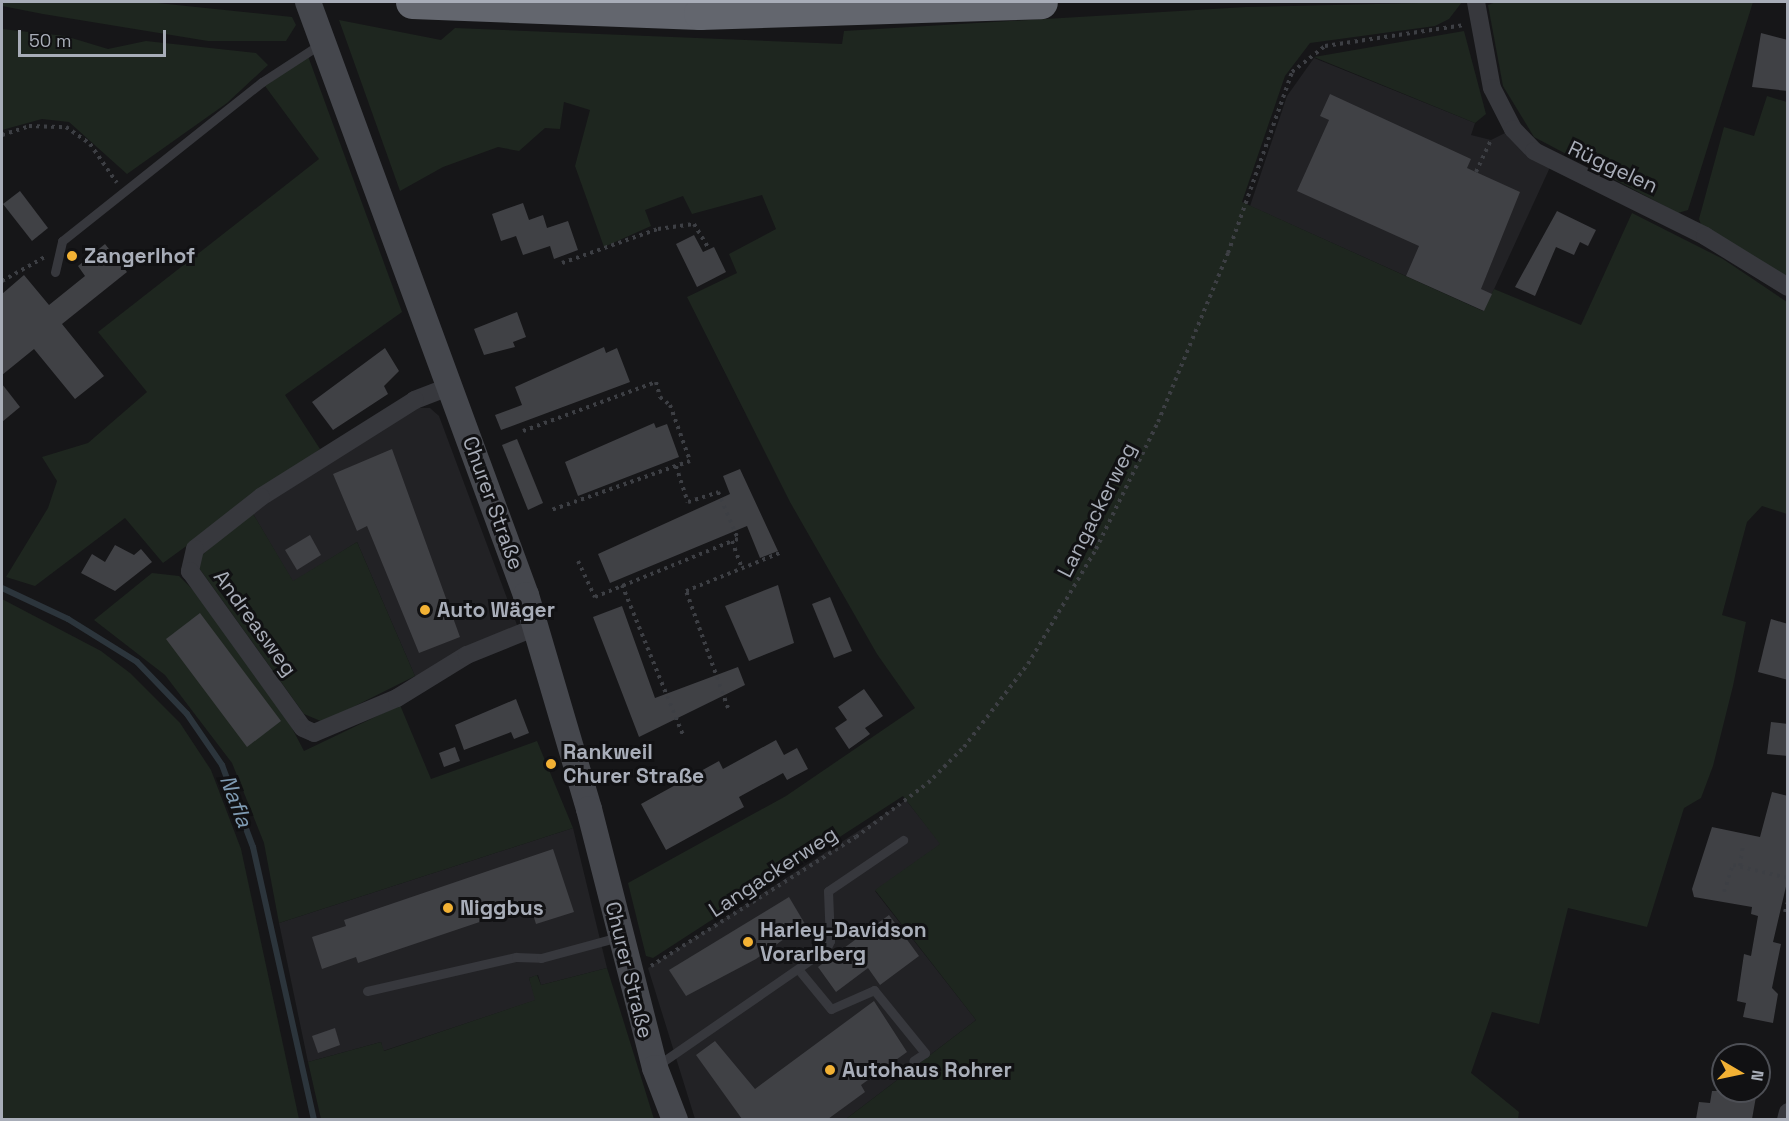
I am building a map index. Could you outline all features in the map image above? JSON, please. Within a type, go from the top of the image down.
[{"type":"highway","points":[[412,2],[700,13],[1041,2]]},
{"type":"main road","name":"Churer Straße","points":[[308,2],[450,386],[536,627],[655,1068],[675,1119]]},
{"type":"street","name":"Rüggelen","points":[[1476,2],[1480,29],[1498,103],[1534,151],[1705,236],[1788,287]]},
{"type":"street","name":"Andreasweg","points":[[450,386],[415,400],[261,497],[195,549],[190,571],[303,728],[314,733],[397,698],[467,655],[536,627]]},
{"type":"street","points":[[1786,1119],[1788,1112]]},
{"type":"lane","points":[[55,272],[54,256],[62,241],[122,190],[306,49],[324,42]]},
{"type":"lane","points":[[655,1068],[798,969],[830,941],[828,891],[903,840]]},
{"type":"lane","points":[[367,991],[621,936]]},
{"type":"lane","points":[[798,969],[831,1009],[874,990],[925,1053],[913,1061]]},
{"type":"path","name":"Langackerweg","points":[[630,976],[779,887],[890,812],[950,763],[1004,697],[1067,603],[1158,422],[1228,253],[1292,72],[1325,46],[1480,29]]},
{"type":"path","points":[[2,135],[42,124],[66,127],[90,144],[122,190]]},
{"type":"path","points":[[1476,172],[1491,140]]},
{"type":"path","points":[[562,262],[658,228],[694,224],[709,249]]},
{"type":"path","points":[[2,281],[31,260],[54,256]]},
{"type":"path","points":[[523,431],[656,382],[690,461],[552,510]]},
{"type":"path","points":[[578,561],[595,597],[738,539],[718,492],[688,502],[676,466]]},
{"type":"path","points":[[732,541],[742,568]]},
{"type":"path","points":[[728,708],[686,591],[782,552]]},
{"type":"path","points":[[640,570],[644,576]]},
{"type":"path","points":[[622,585],[682,735]]},
{"type":"path","points":[[633,634],[641,631]]},
{"type":"path","points":[[1740,866],[1743,844]]},
{"type":"path","points":[[1724,892],[1733,865],[1788,878]]},
{"type":"path","points":[[1785,912],[1788,902]]},
{"type":"shaded area","points":[[2,2],[148,2],[292,17],[296,25],[286,41],[208,41],[43,14],[2,6]]},
{"type":"shaded area","points":[[1462,2],[1449,19],[1435,26],[1310,43],[1285,76],[1242,202],[1483,311],[1494,289],[1581,325],[1632,213],[1723,259],[1787,302],[1787,514],[1762,506],[1747,522],[1722,615],[1746,622],[1733,686],[1713,766],[1701,798],[1684,808],[1647,927],[1568,908],[1539,1024],[1492,1012],[1471,1073],[1519,1112],[1518,1119],[846,1119],[976,1020],[875,890],[940,844],[903,796],[653,958],[646,956],[628,883],[786,796],[915,708],[877,654],[790,502],[687,297],[737,273],[729,254],[776,229],[762,195],[692,214],[683,196],[645,210],[651,226],[604,247],[575,166],[590,110],[564,102],[560,129],[545,128],[519,151],[498,147],[443,167],[400,191],[339,20],[441,40],[455,28],[842,44],[844,31],[1246,7]]},
{"type":"shaded area","points":[[1496,2],[1753,2],[1688,210],[1678,213],[1534,137],[1503,86],[1488,5]]},
{"type":"shaded area","points":[[2,29],[65,36],[108,49],[146,41],[256,53],[268,65],[227,103],[127,174],[69,122],[42,119],[2,130]]},
{"type":"shaded area","points":[[1464,31],[1486,114],[1475,123],[1314,57]]},
{"type":"shaded area","points":[[308,56],[402,312],[285,395],[320,449],[163,563],[125,518],[35,586],[6,577],[48,508],[57,481],[42,457],[88,443],[147,392],[98,332],[319,159],[265,86]]},
{"type":"shaded area","points":[[1314,58],[1475,123],[1471,135],[1491,140],[1513,129],[1552,163],[1484,311],[1250,206],[1287,96]]},
{"type":"shaded area","points":[[1767,96],[1787,102],[1787,279],[1702,227],[1699,219],[1724,127],[1754,136]]},
{"type":"shaded area","points":[[414,408],[430,408],[439,416],[520,633],[418,683],[357,542],[293,582],[252,512]]},
{"type":"shaded area","points":[[252,512],[293,581],[357,542],[415,676],[323,722],[304,714],[199,568],[202,555]]},
{"type":"shaded area","points":[[152,573],[179,576],[198,595],[281,707],[304,751],[400,705],[431,779],[537,741],[573,828],[279,923],[264,843],[232,763],[165,675],[94,620]]},
{"type":"shaded area","points":[[2,599],[101,651],[130,673],[180,723],[211,770],[241,849],[299,1119],[2,1119]]},
{"type":"shaded area","points":[[906,800],[941,844],[875,891],[976,1020],[846,1119],[695,1119],[648,968]]},
{"type":"shaded area","points":[[573,828],[607,968],[541,985],[538,975],[529,978],[536,1000],[383,1051],[381,1042],[308,1062],[279,923]]},
{"type":"shaded area","points":[[607,968],[654,1119],[321,1119],[308,1062],[381,1042],[384,1051],[535,1000],[529,978],[537,975],[541,985]]},
{"type":"building","points":[[1761,33],[1788,40],[1788,91],[1752,87]]},
{"type":"building","points":[[1330,94],[1471,159],[1467,168],[1520,192],[1481,289],[1492,294],[1484,311],[1406,276],[1419,246],[1297,191],[1329,120],[1320,116]]},
{"type":"building","points":[[20,191],[48,228],[32,241],[3,204]]},
{"type":"building","points":[[523,203],[529,220],[543,215],[547,228],[568,221],[578,250],[554,259],[550,246],[523,255],[516,236],[501,241],[492,214]]},
{"type":"building","points":[[1557,211],[1596,230],[1588,246],[1580,242],[1574,255],[1556,247],[1535,296],[1515,287]]},
{"type":"building","points":[[694,235],[703,252],[714,247],[726,272],[697,287],[676,244]]},
{"type":"building","points":[[105,244],[127,272],[62,324],[104,376],[75,399],[34,349],[2,375],[2,294],[24,275],[49,305],[85,276],[78,266]]},
{"type":"building","points":[[517,312],[526,337],[513,342],[515,347],[484,355],[474,329]]},
{"type":"building","points":[[604,347],[606,353],[617,348],[630,382],[501,430],[495,415],[522,405],[515,387]]},
{"type":"building","points":[[385,348],[399,371],[384,386],[388,394],[333,430],[312,402]]},
{"type":"building","points":[[2,384],[20,407],[2,422]]},
{"type":"building","points":[[654,423],[656,428],[667,424],[679,457],[578,496],[565,462]]},
{"type":"building","points":[[517,439],[543,503],[528,510],[502,445]]},
{"type":"building","points":[[392,449],[460,637],[419,653],[367,526],[357,531],[333,474]]},
{"type":"building","points":[[740,469],[778,551],[760,558],[747,526],[610,583],[598,554],[730,494],[723,476]]},
{"type":"building","points":[[310,535],[321,555],[297,570],[285,550]]},
{"type":"building","points":[[115,545],[134,555],[141,549],[152,562],[115,591],[81,573],[92,554],[105,562]]},
{"type":"building","points":[[778,585],[794,643],[749,661],[725,606]]},
{"type":"building","points":[[830,597],[852,651],[834,658],[812,604]]},
{"type":"building","points":[[622,606],[655,698],[738,667],[745,685],[639,737],[593,617]]},
{"type":"building","points":[[200,613],[281,721],[247,747],[166,639]]},
{"type":"building","points":[[1771,619],[1788,624],[1788,680],[1758,672]]},
{"type":"building","points":[[864,689],[883,716],[865,728],[870,734],[849,749],[835,728],[847,720],[838,707]]},
{"type":"building","points":[[516,699],[529,733],[514,739],[511,732],[464,750],[455,725]]},
{"type":"building","points":[[1771,722],[1788,724],[1788,756],[1767,754]]},
{"type":"building","points":[[776,740],[784,755],[797,748],[808,769],[787,780],[783,773],[739,797],[744,807],[666,850],[641,804],[719,761],[723,769]]},
{"type":"building","points":[[455,747],[460,761],[444,767],[439,753]]},
{"type":"building","points":[[1772,792],[1788,796],[1788,878],[1773,942],[1781,944],[1772,988],[1778,994],[1773,1023],[1743,1017],[1746,1003],[1737,1001],[1744,954],[1751,956],[1758,916],[1751,914],[1752,907],[1694,897],[1692,889],[1712,827],[1760,837]]},
{"type":"building","name":"Niggbus","points":[[553,849],[574,912],[536,924],[530,905],[358,963],[356,957],[322,969],[312,937],[346,926],[344,920]]},
{"type":"building","name":"Harley-Davidson Vorarlberg","points":[[789,897],[805,924],[756,959],[686,996],[669,970]]},
{"type":"building","points":[[889,915],[919,956],[880,985],[868,968],[836,992],[818,967]]},
{"type":"building","name":"Autohaus Rohrer","points":[[874,1001],[907,1052],[861,1085],[865,1092],[828,1119],[742,1119],[696,1055],[715,1041],[755,1089]]},
{"type":"building","points":[[335,1028],[340,1045],[318,1053],[312,1036]]},
{"type":"building","points":[[1711,1097],[1711,1103],[1755,1103],[1752,1119],[1696,1119],[1699,1102],[1710,1103]]},
{"type":"waterway","name":"Nafla","points":[[2,588],[68,619],[137,662],[187,714],[222,765],[253,847],[314,1120]]},
{"type":"place","name":"Zangerlhof","points":[[72,256]]},
{"type":"place","name":"Auto Wäger","points":[[425,610]]},
{"type":"place","name":"Rankweil Churer Straße","points":[[551,764]]},
{"type":"place","name":"Niggbus","points":[[448,908]]},
{"type":"place","name":"Harley-Davidson Vorarlberg","points":[[748,942]]},
{"type":"place","name":"Autohaus Rohrer","points":[[830,1070]]}]
